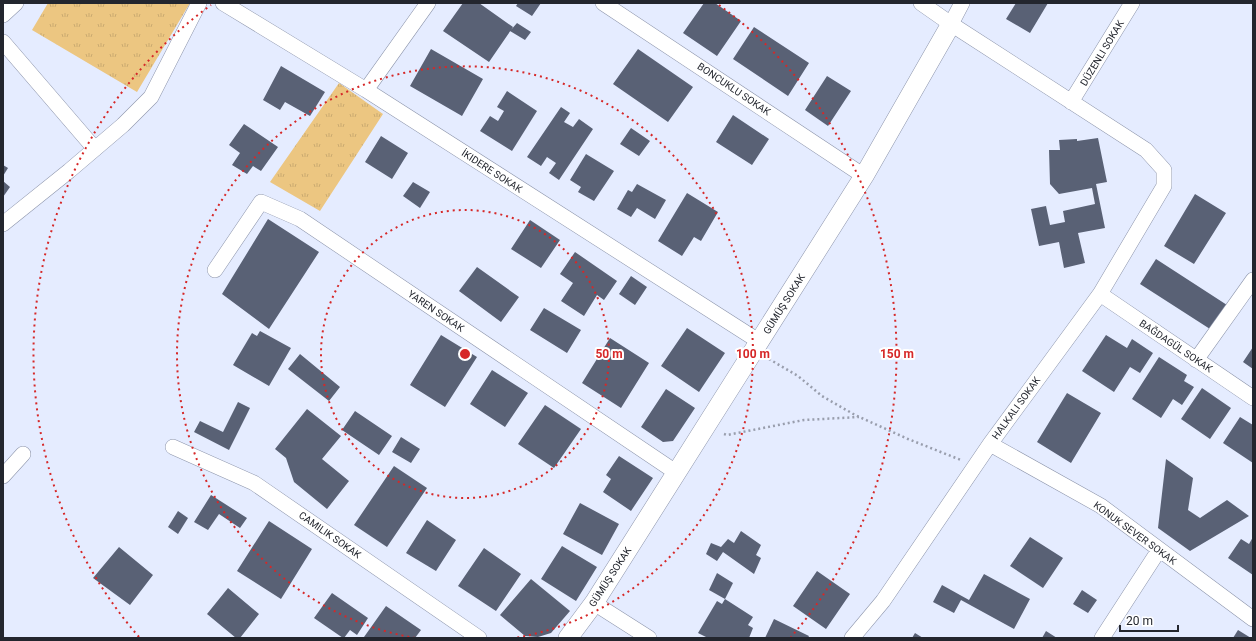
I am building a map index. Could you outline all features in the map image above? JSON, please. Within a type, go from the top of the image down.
[{"type":"street","points":[[3,15],[16,3]]},
{"type":"street","points":[[3,224],[123,125],[151,97],[176,51],[199,3]]},
{"type":"street","name":"İKIDERE SOKAK","points":[[223,3],[366,90],[757,346]]},
{"type":"street","points":[[366,90],[428,3]]},
{"type":"street","name":"BONCUKLU SOKAK","points":[[604,3],[864,176]]},
{"type":"street","points":[[852,638],[883,601],[990,444],[1100,294],[1164,186],[1164,170],[1146,150],[921,3]]},
{"type":"street","name":"GÜMÜŞ SOKAK","points":[[568,638],[594,603],[864,176],[962,3]]},
{"type":"street","name":"DÜZENLI SOKAK","points":[[1071,102],[1132,3]]},
{"type":"street","points":[[3,42],[95,149]]},
{"type":"street","name":"YAREN SOKAK","points":[[215,270],[261,202],[300,219],[677,473]]},
{"type":"street","points":[[1196,360],[1253,280]]},
{"type":"street","name":"BAĞDAGÜL SOKAK","points":[[1100,294],[1253,398]]},
{"type":"street","name":"KONUK SEVER SOKAK","points":[[990,444],[1101,506],[1253,619]]},
{"type":"street","points":[[173,447],[254,483],[479,638]]},
{"type":"street","points":[[3,476],[23,454]]},
{"type":"street","points":[[1102,638],[1159,550]]},
{"type":"street","points":[[594,603],[649,638]]},
{"type":"path","points":[[757,346],[798,376],[822,396],[860,417],[908,439],[976,465]]},
{"type":"path","points":[[707,425],[727,435],[804,420],[860,417]]},
{"type":"green space","points":[[48,3],[190,3],[137,92],[32,30]]},
{"type":"green space","points":[[339,83],[383,114],[320,211],[270,182]]},
{"type":"building","points":[[463,3],[479,3],[513,27],[489,62],[443,31]]},
{"type":"building","points":[[518,3],[541,3],[532,16],[516,6]]},
{"type":"building","points":[[704,3],[715,3],[741,21],[717,56],[683,33]]},
{"type":"building","points":[[1016,3],[1048,3],[1030,33],[1006,19]]},
{"type":"building","points":[[517,23],[531,32],[525,40],[510,31]]},
{"type":"building","points":[[754,27],[809,63],[788,96],[733,59]]},
{"type":"building","points":[[431,49],[483,79],[462,116],[410,86]]},
{"type":"building","points":[[638,49],[693,87],[668,122],[613,84]]},
{"type":"building","points":[[281,66],[325,92],[310,116],[285,102],[280,110],[263,100]]},
{"type":"building","points":[[827,76],[851,91],[828,126],[805,110]]},
{"type":"building","points":[[507,91],[537,111],[512,151],[480,131],[490,116],[498,121],[504,111],[497,107]]},
{"type":"building","points":[[561,107],[570,113],[564,122],[573,127],[579,119],[593,129],[559,180],[549,173],[556,163],[547,157],[541,166],[527,157]]},
{"type":"building","points":[[733,115],[769,139],[752,165],[716,142]]},
{"type":"building","points":[[244,124],[278,147],[261,171],[253,166],[247,174],[232,165],[240,153],[229,145]]},
{"type":"building","points":[[631,128],[650,141],[639,156],[620,144]]},
{"type":"building","points":[[381,136],[408,153],[392,179],[365,162]]},
{"type":"building","points":[[1098,138],[1107,182],[1096,184],[1105,228],[1078,233],[1085,263],[1064,268],[1059,242],[1039,246],[1031,209],[1046,206],[1050,225],[1065,222],[1063,211],[1095,204],[1092,188],[1059,194],[1050,184],[1049,150],[1060,150],[1059,140],[1077,139],[1077,141]]},
{"type":"building","points":[[586,154],[614,171],[594,201],[578,192],[581,187],[570,180]]},
{"type":"building","points":[[3,165],[8,168],[3,176]]},
{"type":"building","points":[[3,181],[10,187],[3,197]]},
{"type":"building","points":[[413,182],[430,192],[420,208],[403,196]]},
{"type":"building","points":[[637,184],[666,200],[655,219],[637,208],[631,217],[617,209],[628,190],[632,192]]},
{"type":"building","points":[[687,193],[718,212],[701,241],[694,237],[682,256],[658,241]]},
{"type":"building","points":[[1195,194],[1226,213],[1194,264],[1164,246]]},
{"type":"building","points":[[268,219],[319,252],[269,329],[222,294]]},
{"type":"building","points":[[530,220],[560,240],[541,268],[511,249]]},
{"type":"building","points":[[575,252],[617,281],[604,300],[597,295],[584,316],[561,301],[573,283],[560,274]]},
{"type":"building","points":[[1156,259],[1227,305],[1210,329],[1140,284]]},
{"type":"building","points":[[477,267],[519,297],[501,322],[459,291]]},
{"type":"building","points":[[631,276],[647,287],[635,305],[619,294]]},
{"type":"building","points":[[544,308],[581,330],[567,353],[530,330]]},
{"type":"building","points":[[687,328],[725,353],[699,392],[661,366]]},
{"type":"building","points":[[260,331],[291,348],[269,386],[233,365],[252,333],[257,336]]},
{"type":"building","points":[[441,335],[477,357],[445,407],[410,385]]},
{"type":"building","points":[[1106,335],[1127,348],[1132,339],[1153,353],[1140,373],[1130,367],[1114,392],[1082,371]]},
{"type":"building","points":[[610,338],[649,363],[621,408],[582,383]]},
{"type":"building","points":[[1253,347],[1253,369],[1243,362]]},
{"type":"building","points":[[300,354],[340,387],[329,401],[288,369]]},
{"type":"building","points":[[1159,357],[1187,375],[1184,381],[1194,387],[1182,405],[1173,399],[1161,418],[1132,399]]},
{"type":"building","points":[[492,370],[528,393],[505,427],[470,404]]},
{"type":"building","points":[[1202,388],[1231,408],[1210,439],[1181,419]]},
{"type":"building","points":[[666,389],[695,408],[673,441],[663,442],[641,427]]},
{"type":"building","points":[[1067,393],[1101,413],[1071,463],[1037,442]]},
{"type":"building","points":[[238,402],[250,408],[229,450],[194,432],[200,421],[223,432]]},
{"type":"building","points":[[545,405],[581,429],[554,468],[518,444]]},
{"type":"building","points":[[307,409],[341,436],[322,459],[349,481],[327,509],[294,482],[286,458],[275,449]]},
{"type":"building","points":[[355,411],[392,436],[379,455],[342,430]]},
{"type":"building","points":[[1240,417],[1253,425],[1253,463],[1223,443]]},
{"type":"building","points":[[401,437],[420,449],[411,463],[392,452]]},
{"type":"building","points":[[619,456],[653,478],[631,511],[603,492],[611,479],[606,475]]},
{"type":"building","points":[[1166,459],[1193,478],[1188,510],[1200,518],[1227,500],[1249,516],[1190,551],[1158,528]]},
{"type":"building","points":[[394,466],[427,488],[387,547],[354,525]]},
{"type":"building","points":[[211,495],[247,518],[240,528],[219,514],[208,530],[194,522]]},
{"type":"building","points":[[580,503],[619,524],[602,555],[563,534]]},
{"type":"building","points":[[178,511],[188,518],[178,534],[168,527]]},
{"type":"building","points":[[427,520],[456,540],[436,571],[406,553]]},
{"type":"building","points":[[269,521],[312,549],[281,599],[237,571]]},
{"type":"building","points":[[741,531],[761,545],[756,555],[761,558],[754,574],[723,552],[717,561],[706,554],[711,543],[721,547],[728,539],[734,543]]},
{"type":"building","points":[[1030,537],[1063,558],[1043,588],[1010,566]]},
{"type":"building","points":[[1253,537],[1253,575],[1228,558],[1241,539],[1249,544]]},
{"type":"building","points":[[562,546],[597,567],[576,601],[541,579]]},
{"type":"building","points":[[119,547],[153,575],[130,605],[93,578]]},
{"type":"building","points":[[484,548],[521,574],[496,611],[458,586]]},
{"type":"building","points":[[817,571],[850,594],[826,629],[793,606]]},
{"type":"building","points":[[717,573],[733,583],[725,599],[709,590]]},
{"type":"building","points":[[984,574],[1030,599],[1014,629],[961,600],[954,613],[933,602],[942,585],[969,600]]},
{"type":"building","points":[[531,579],[570,611],[551,633],[538,637],[525,636],[500,615]]},
{"type":"building","points":[[228,588],[259,614],[240,638],[236,638],[207,614]]},
{"type":"building","points":[[1082,590],[1097,600],[1088,613],[1073,604]]},
{"type":"building","points":[[332,593],[368,618],[357,635],[350,630],[343,638],[314,618]]},
{"type":"building","points":[[725,599],[753,617],[748,625],[753,628],[749,638],[708,638],[698,633],[717,601],[722,604]]},
{"type":"building","points":[[386,606],[421,630],[415,638],[364,637]]},
{"type":"building","points":[[774,619],[809,636],[808,638],[765,638]]},
{"type":"building","points":[[1238,630],[1251,638],[1233,638]]},
{"type":"building","points":[[1046,631],[1057,638],[1042,638]]},
{"type":"building","points":[[915,633],[923,638],[912,638]]}]
